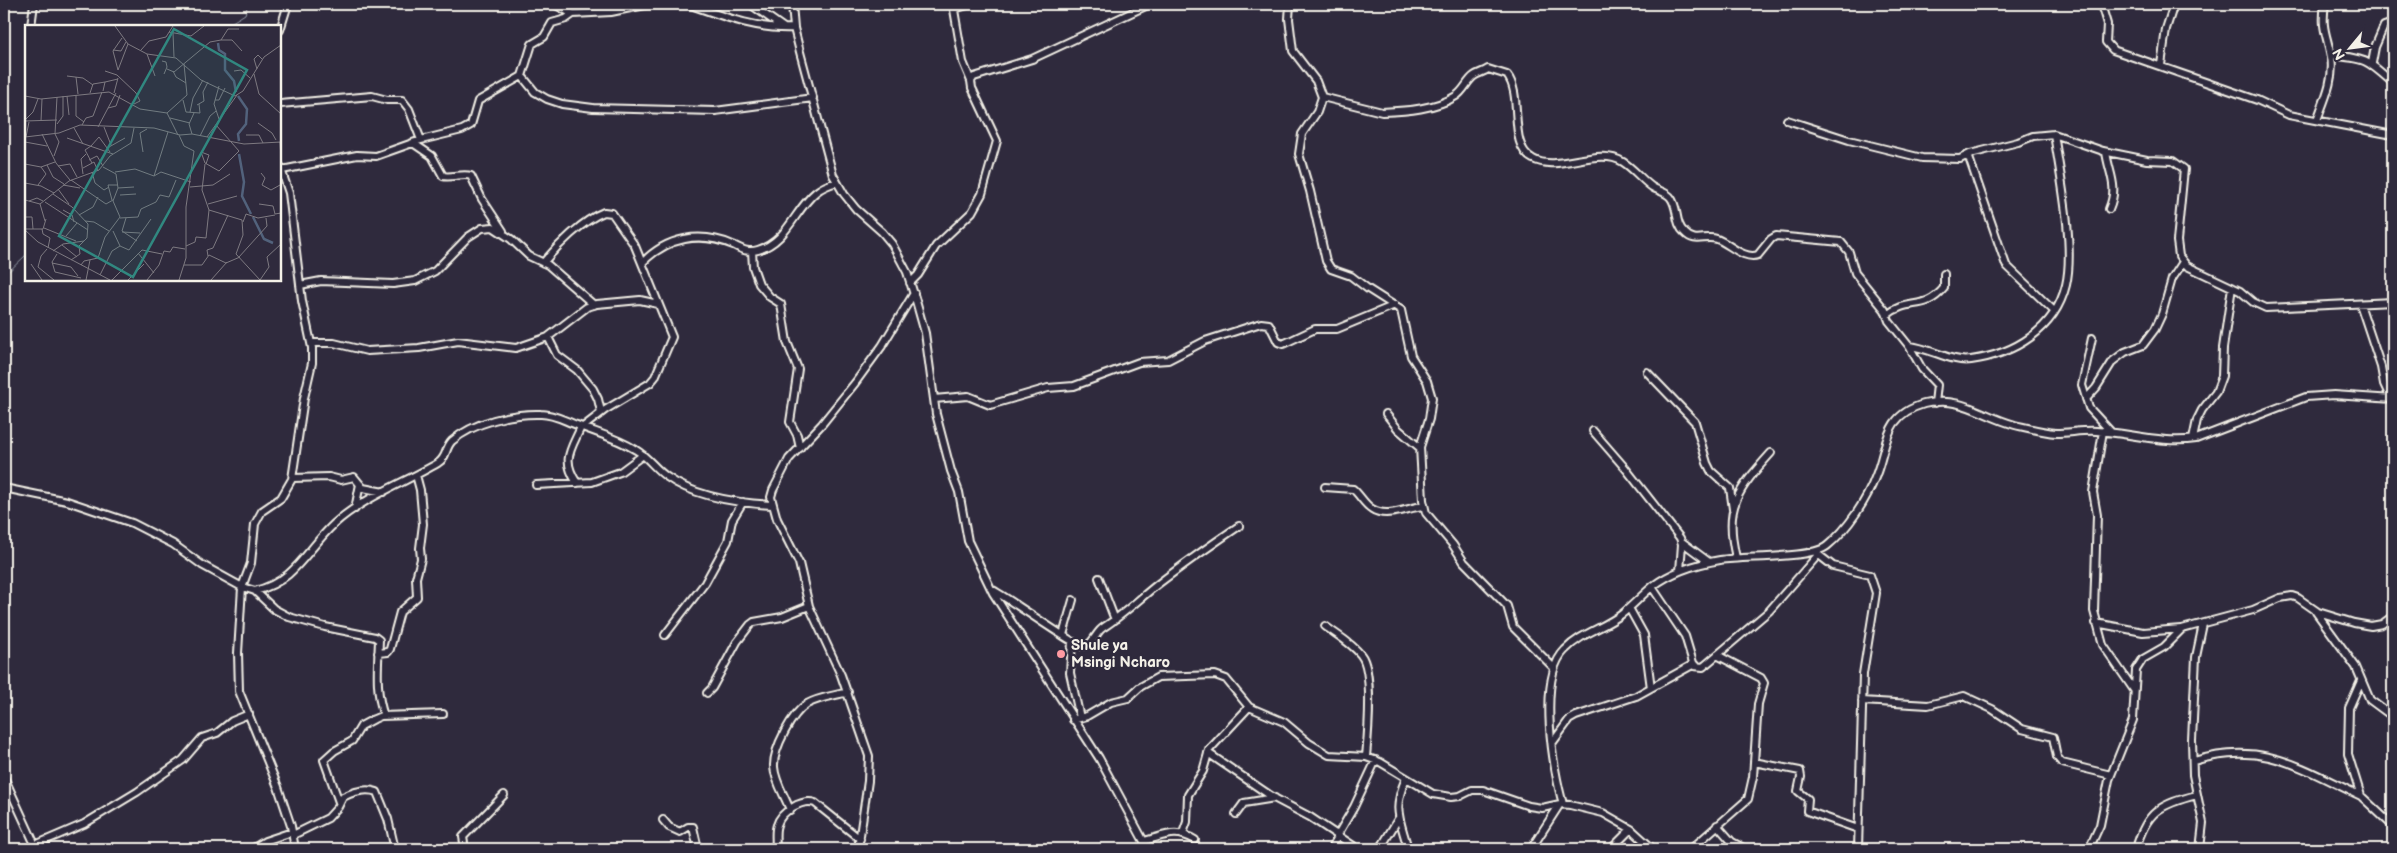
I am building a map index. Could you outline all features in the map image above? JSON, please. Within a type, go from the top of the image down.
[{"type":"street","points":[[31,25],[34,4]]},
{"type":"street","points":[[281,27],[288,4]]},
{"type":"street","points":[[554,4],[573,14],[611,12],[640,4],[650,4]]},
{"type":"street","points":[[679,4],[688,4],[744,22],[776,29],[794,28]]},
{"type":"street","points":[[750,4],[784,28]]},
{"type":"street","points":[[792,4],[794,28],[826,153],[837,182],[856,209],[882,232],[892,244],[914,293],[925,333],[934,399],[942,439],[959,492],[968,540],[991,590],[1076,719],[1113,782],[1148,849]]},
{"type":"street","points":[[910,283],[918,275],[936,246],[972,212],[982,194],[990,170],[997,138],[972,88],[963,62],[953,6],[972,4]]},
{"type":"street","points":[[971,81],[978,75],[1032,59],[1150,4]]},
{"type":"street","points":[[1290,4],[1289,19],[1293,51],[1316,82],[1322,97],[1317,112],[1302,134],[1299,154],[1310,191],[1326,261],[1331,269],[1352,276],[1368,290],[1401,310],[1412,356],[1427,381],[1432,398],[1430,413],[1420,448],[1424,506],[1430,520],[1453,545],[1464,562],[1507,606],[1513,627],[1554,668]]},
{"type":"street","points":[[2101,4],[2107,24],[2106,42],[2113,50],[2257,100],[2288,115],[2393,135]]},
{"type":"street","points":[[2160,65],[2166,29],[2174,4]]},
{"type":"street","points":[[2317,120],[2332,72],[2331,55],[2323,31],[2324,4]]},
{"type":"street","points":[[296,849],[278,787],[239,691],[238,653],[242,587],[252,563],[257,519],[262,511],[281,498],[293,478],[304,398],[312,363],[311,343],[300,285],[289,193],[281,168],[357,155],[376,156],[421,140],[462,130],[471,125],[478,101],[522,76],[532,44],[544,37],[552,23],[566,19],[573,14]]},
{"type":"street","points":[[2372,63],[2379,35],[2384,26],[2393,23]]},
{"type":"street","points":[[2331,55],[2354,56],[2372,63],[2393,83]]},
{"type":"street","points":[[1322,97],[1382,112],[1392,112],[1439,104],[1456,96],[1466,87],[1473,76],[1488,69],[1508,75],[1514,86],[1518,131],[1524,150],[1533,159],[1547,162],[1604,157],[1622,161],[1649,185],[1668,194],[1673,202],[1678,225],[1686,235],[1698,240],[1716,239],[1750,256],[1758,255],[1776,236],[1841,242],[1849,252],[1855,273],[1909,346],[1922,369],[1937,385],[1936,403]]},
{"type":"street","points":[[522,76],[535,92],[547,99],[562,104],[585,107],[715,111],[813,98]]},
{"type":"street","points":[[281,104],[372,96],[387,100],[402,100],[413,117],[421,140]]},
{"type":"street","points":[[1787,120],[1849,140],[1922,158],[1960,159],[2032,136],[2054,134],[2106,152],[2147,160],[2173,161],[2183,167],[2184,190],[2177,241],[2179,256],[2182,262],[2193,270],[2232,287],[2253,302],[2272,309],[2317,304],[2393,302]]},
{"type":"street","points":[[1909,346],[1931,350],[1957,360],[1971,360],[2012,350],[2023,344],[2042,328],[2054,312],[2066,285],[2069,263],[2054,134]]},
{"type":"street","points":[[413,143],[432,156],[440,175],[452,178],[465,174],[471,176],[482,199],[505,235]]},
{"type":"street","points":[[2106,152],[2114,180],[2113,197],[2109,209]]},
{"type":"street","points":[[1968,155],[2006,266],[2054,312]]},
{"type":"street","points":[[642,263],[658,249],[673,241],[690,237],[705,238],[733,245],[743,251],[752,252],[770,244],[785,231],[818,190],[837,182]]},
{"type":"street","points":[[544,263],[572,234],[600,214],[612,213],[635,246],[672,337],[655,377],[650,383],[601,412],[582,427],[568,454],[569,469],[577,483]]},
{"type":"street","points":[[300,285],[331,280],[393,284],[415,281],[435,271],[468,237],[482,228],[493,227],[528,256],[544,263],[594,305]]},
{"type":"street","points":[[752,252],[756,278],[764,291],[781,304],[787,342],[798,363],[798,376],[790,422],[800,448]]},
{"type":"street","points":[[2086,399],[2096,388],[2112,361],[2125,352],[2143,345],[2155,329],[2162,314],[2172,279],[2182,262]]},
{"type":"street","points":[[1887,315],[1906,304],[1919,304],[1931,300],[1944,288],[1944,274]]},
{"type":"street","points":[[2193,439],[2200,415],[2216,392],[2222,376],[2223,348],[2232,287]]},
{"type":"street","points":[[858,849],[868,781],[869,756],[848,692],[809,606],[799,563],[777,520],[772,505],[773,490],[790,459],[822,424],[870,362],[914,293]]},
{"type":"street","points":[[311,343],[334,343],[367,351],[420,348],[458,341],[516,348],[548,337],[587,307],[634,300],[658,304]]},
{"type":"street","points":[[2360,304],[2381,367],[2384,384],[2392,399]]},
{"type":"street","points":[[934,399],[968,396],[990,405],[1048,388],[1074,386],[1139,362],[1168,360],[1205,340],[1261,323],[1269,324],[1278,342],[1283,344],[1315,329],[1337,329],[1395,305]]},
{"type":"street","points":[[548,337],[557,354],[577,370],[593,389],[598,398],[601,412]]},
{"type":"street","points":[[2092,338],[2082,378],[2086,399],[2089,408],[2111,432]]},
{"type":"street","points":[[1647,372],[1696,422],[1711,471],[1730,488],[1736,558]]},
{"type":"street","points":[[1652,587],[1685,636],[1694,664],[1703,668],[1769,611],[1816,554],[1837,537],[1865,498],[1876,476],[1888,432],[1896,419],[1915,408],[1936,403],[1960,402],[2013,424],[2056,433],[2074,430],[2111,432],[2179,442],[2193,439],[2306,397],[2334,395],[2392,399]]},
{"type":"street","points":[[255,591],[277,584],[292,573],[335,523],[355,509],[442,461],[451,442],[480,425],[523,414],[543,414],[613,437],[642,455],[666,477],[693,490],[744,502],[772,505]]},
{"type":"street","points":[[1386,414],[1398,430],[1420,448]]},
{"type":"street","points":[[1593,431],[1626,469],[1682,542],[1709,562]]},
{"type":"street","points":[[2103,432],[2094,492],[2097,515],[2094,590],[2096,622],[2104,645],[2135,691]]},
{"type":"street","points":[[1733,509],[1746,480],[1771,453]]},
{"type":"street","points":[[536,485],[592,482],[620,472],[642,455]]},
{"type":"street","points":[[378,653],[388,652],[400,612],[417,597],[416,578],[421,559],[420,548],[423,524],[420,490],[416,475]]},
{"type":"street","points":[[293,478],[341,480],[354,476],[369,491],[386,492]]},
{"type":"street","points":[[355,509],[360,484]]},
{"type":"street","points":[[1325,487],[1353,489],[1365,504],[1378,512],[1390,513],[1424,506]]},
{"type":"street","points":[[4,488],[67,501],[132,522],[173,544],[202,565],[242,587],[255,591],[274,609],[289,617],[325,627],[375,637],[378,640],[377,684],[379,701],[384,716]]},
{"type":"street","points":[[665,634],[705,583],[728,541],[732,520],[744,502]]},
{"type":"street","points":[[991,590],[1004,595],[1072,642],[1081,646],[1087,645],[1102,627],[1115,620],[1192,557],[1239,526]]},
{"type":"street","points":[[1680,571],[1682,542]]},
{"type":"street","points":[[1531,849],[1562,804],[1556,782],[1548,702],[1556,660],[1574,641],[1608,623],[1629,608],[1652,587],[1680,571],[1709,562],[1736,558],[1816,554],[1833,566],[1870,575],[1874,585],[1873,618],[1863,674],[1858,849]]},
{"type":"street","points":[[1099,578],[1115,620]]},
{"type":"street","points":[[2096,622],[2143,632],[2182,629],[2253,610],[2280,598],[2292,596],[2298,598],[2314,610],[2334,618],[2371,626],[2382,624],[2393,616]]},
{"type":"street","points":[[1063,635],[1073,600]]},
{"type":"street","points":[[707,693],[712,688],[737,642],[750,625],[754,622],[782,617],[809,606]]},
{"type":"street","points":[[1629,608],[1644,635],[1651,688]]},
{"type":"street","points":[[2314,610],[2356,668],[2370,700],[2393,717]]},
{"type":"street","points":[[2200,849],[2204,823],[2193,775],[2192,740],[2196,657],[2203,624]]},
{"type":"street","points":[[1325,626],[1356,649],[1365,662],[1369,698],[1366,757]]},
{"type":"street","points":[[2089,849],[2100,825],[2111,775],[2133,720],[2136,670],[2143,660],[2164,646],[2182,629]]},
{"type":"street","points":[[1072,642],[1070,673],[1076,719]]},
{"type":"street","points":[[1691,849],[1748,799],[1754,762],[1758,704],[1764,683],[1761,678],[1717,656]]},
{"type":"street","points":[[1552,742],[1570,720],[1576,716],[1636,696],[1694,664]]},
{"type":"street","points":[[1076,719],[1112,702],[1128,698],[1140,687],[1158,677],[1186,674],[1215,675],[1226,679],[1249,707],[1284,722],[1309,743],[1329,755],[1366,757],[1376,760],[1433,794],[1451,797],[1460,796],[1472,790],[1483,790],[1529,806],[1542,808],[1562,804],[1603,813],[1631,828],[1652,849]]},
{"type":"street","points":[[2361,681],[2349,708],[2348,754],[2361,796]]},
{"type":"street","points":[[790,810],[774,766],[779,743],[796,714],[807,704],[848,692]]},
{"type":"street","points":[[1862,701],[1928,705],[1964,696],[1998,713],[2022,729],[2053,737],[2057,757],[2062,763],[2111,775]]},
{"type":"street","points":[[1183,833],[1187,822],[1188,795],[1203,771],[1210,747],[1220,740],[1249,707]]},
{"type":"street","points":[[5,779],[36,847],[84,824],[137,792],[183,760],[202,738],[217,733],[232,721],[248,714]]},
{"type":"street","points":[[340,802],[324,760],[334,751],[352,741],[361,726],[384,716],[444,714]]},
{"type":"street","points":[[2194,761],[2214,755],[2246,752],[2263,754],[2304,768],[2361,796],[2393,826]]},
{"type":"street","points":[[1208,753],[1275,798],[1310,817],[1337,837],[1358,849]]},
{"type":"street","points":[[1331,849],[1376,760]]},
{"type":"street","points":[[1754,762],[1800,771],[1801,777],[1798,791],[1808,799],[1807,811],[1858,829]]},
{"type":"street","points":[[1406,778],[1398,802],[1398,819],[1408,849]]},
{"type":"street","points":[[252,849],[265,842],[293,834],[328,818],[338,807],[342,797],[357,791],[376,791],[388,818],[394,845]]},
{"type":"street","points":[[465,849],[463,838],[465,834],[474,828],[504,795]]},
{"type":"street","points":[[2136,849],[2138,840],[2153,812],[2168,802],[2197,795]]},
{"type":"street","points":[[1236,814],[1244,803],[1275,798]]},
{"type":"street","points":[[775,849],[776,826],[790,810],[808,800],[816,803],[860,839]]},
{"type":"street","points":[[1380,849],[1398,819]]},
{"type":"street","points":[[664,820],[680,832],[688,827],[693,827],[698,849]]},
{"type":"street","points":[[1717,825],[1732,842],[1745,849]]},
{"type":"street","points":[[1611,849],[1631,828]]},
{"type":"street","points":[[1144,840],[1174,833],[1183,833],[1195,840]]},
{"type":"street","points":[[2390,849],[2393,845]]},
{"type":"street","points":[[707,849],[717,847],[726,849]]},
{"type":"waterway","points":[[228,25],[245,14],[248,4]]},
{"type":"waterway","points":[[4,276],[25,256]]},
{"type":"place","name":"Shule ya Msingi Ncharo","points":[[1061,654]]}]
